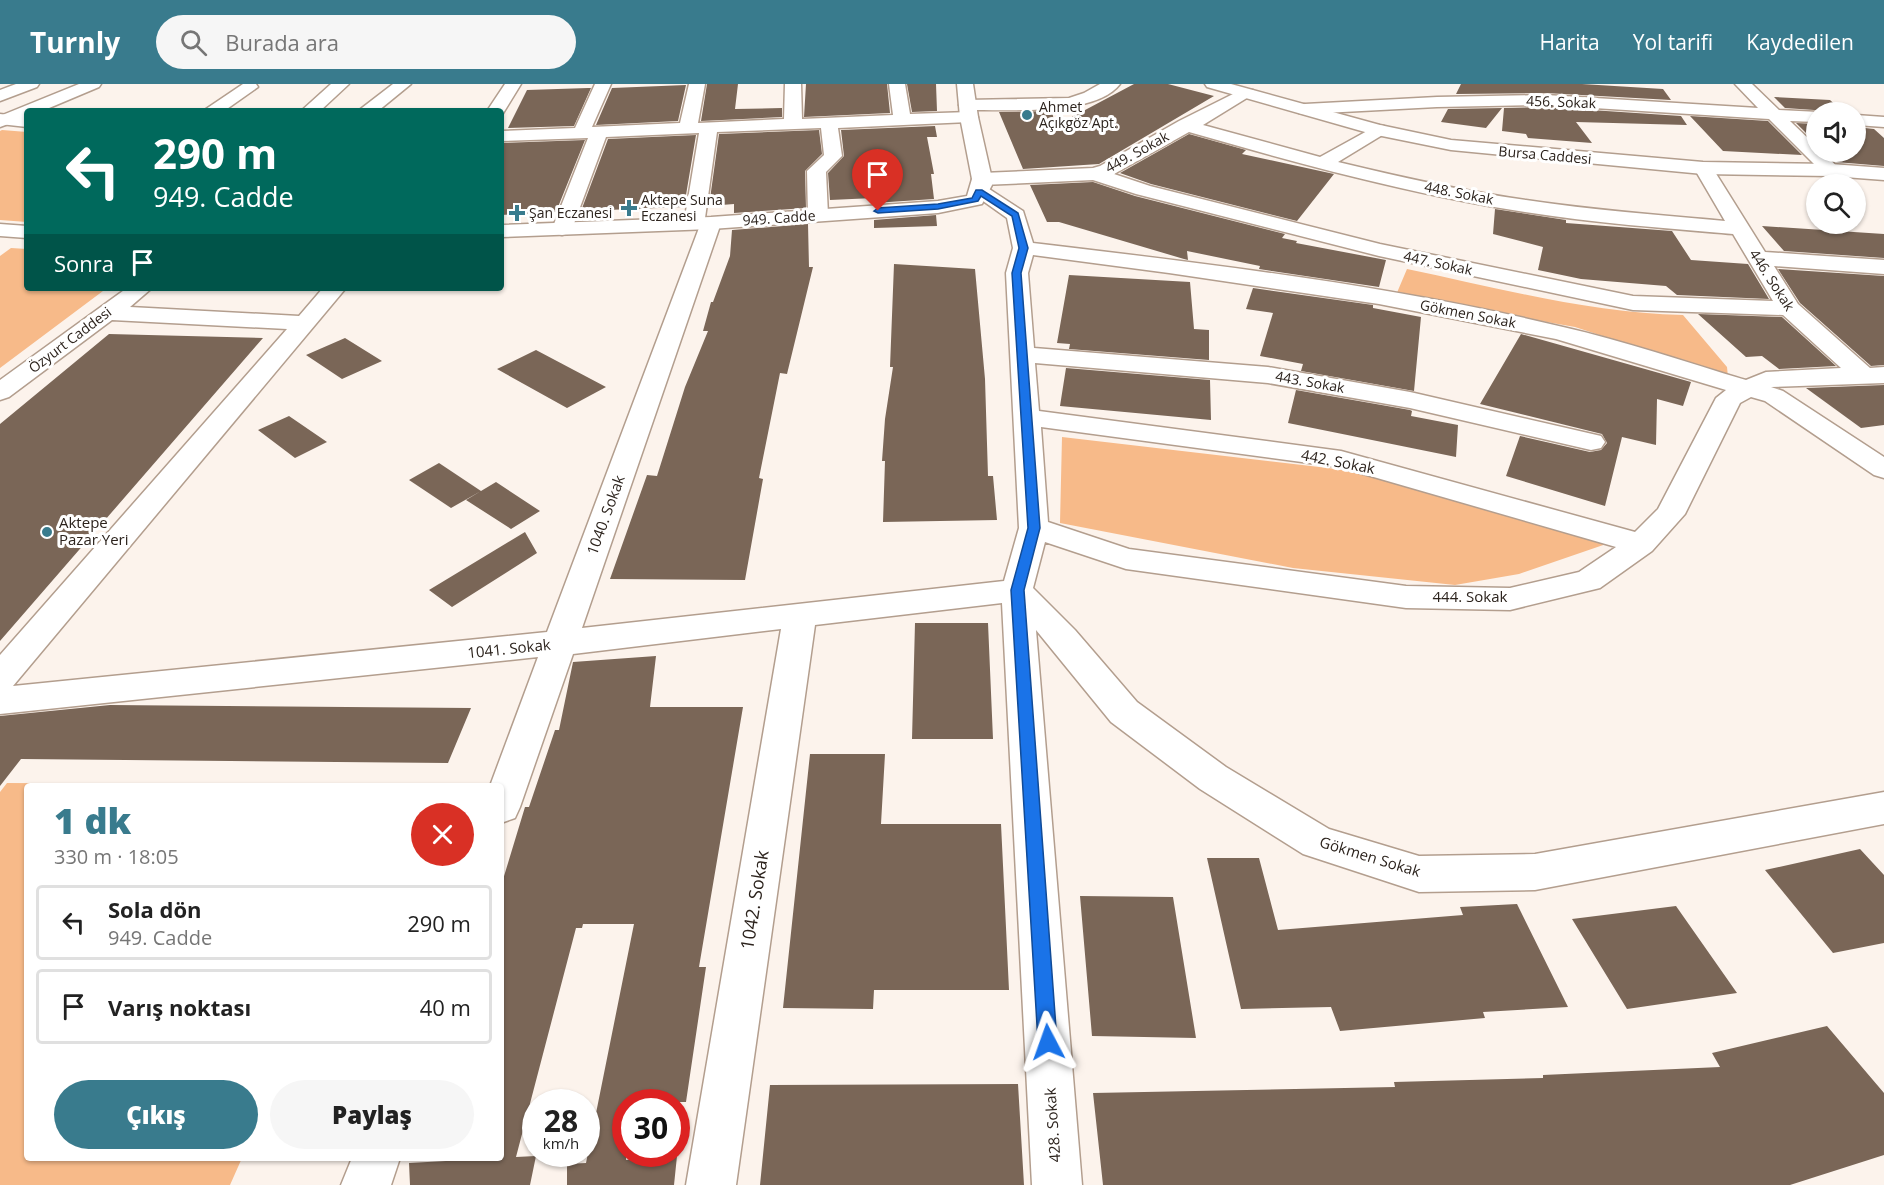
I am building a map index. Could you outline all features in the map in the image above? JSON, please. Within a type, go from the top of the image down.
[{"type":"street","points":[[0,96],[31,84]]},
{"type":"street","points":[[34,108],[93,84]]},
{"type":"street","points":[[313,108],[341,84]]},
{"type":"street","points":[[371,108],[403,84]]},
{"type":"street","points":[[498,108],[513,84]]},
{"type":"street","points":[[562,229],[603,84]]},
{"type":"street","points":[[688,129],[697,84]]},
{"type":"street","points":[[793,84],[793,125]]},
{"type":"street","points":[[897,84],[903,121]]},
{"type":"street","points":[[964,84],[981,185]]},
{"type":"street","points":[[504,136],[903,121],[968,111],[1070,103],[1090,97],[1112,84]]},
{"type":"street","name":"Bursa Caddesi","points":[[1213,84],[1378,130],[1451,145],[1703,168],[1831,170],[1884,174]]},
{"type":"street","points":[[1516,84],[1536,101]]},
{"type":"street","points":[[1743,84],[1831,170]]},
{"type":"street","points":[[215,108],[239,85]]},
{"type":"street","name":"449. Sokak","points":[[981,185],[1095,174],[1107,170],[1185,125],[1247,93]]},
{"type":"street","name":"456. Sokak","points":[[1305,109],[1437,102],[1536,101],[1806,116]]},
{"type":"street","points":[[2,121],[24,112]]},
{"type":"street","points":[[2,121],[24,122]]},
{"type":"street","points":[[1866,121],[1884,122]]},
{"type":"street","points":[[818,215],[816,171],[833,156],[829,124]]},
{"type":"street","name":"448. Sokak","points":[[1185,125],[1321,164],[1470,196],[1575,213],[1739,228]]},
{"type":"street","name":"1040. Sokak","points":[[504,799],[560,644],[702,223],[709,128]]},
{"type":"street","points":[[1321,164],[1378,130]]},
{"type":"street","name":"446. Sokak","points":[[1703,168],[1788,308],[1873,375]]},
{"type":"street","name":"447. Sokak","points":[[1095,174],[1143,190],[1379,250],[1632,303],[1788,308]]},
{"type":"street","name":"949. Cadde","points":[[504,231],[702,223],[938,207],[975,200],[981,185]]},
{"type":"street","name":"428. Sokak","points":[[981,185],[1016,215],[1024,248],[1017,273],[1034,528],[1017,590],[1057,1185]]},
{"type":"street","points":[[0,230],[24,232]]},
{"type":"street","name":"Gökmen Sokak","points":[[1024,248],[1169,266],[1379,297],[1560,333],[1774,396],[1884,469]]},
{"type":"street","points":[[1758,258],[1884,267]]},
{"type":"street","name":"Özyurt Caddesi","points":[[0,392],[137,291]]},
{"type":"street","points":[[0,678],[332,291]]},
{"type":"street","points":[[106,313],[305,323]]},
{"type":"street","name":"443. Sokak","points":[[1024,355],[1268,375],[1410,400],[1591,442]]},
{"type":"street","name":"444. Sokak","points":[[1034,528],[1126,559],[1406,597],[1510,599],[1589,580],[1641,544],[1670,514],[1729,398],[1766,380],[1873,375]]},
{"type":"street","name":"442. Sokak","points":[[1028,417],[1341,459],[1568,521],[1641,544]]},
{"type":"street","name":"Gökmen Sokak","points":[[1017,590],[1063,638],[1124,712],[1213,778],[1317,842],[1419,874],[1535,872],[1884,808]]},
{"type":"street","name":"1041. Sokak","points":[[0,701],[560,644],[1017,590]]},
{"type":"street","name":"1042. Sokak","points":[[711,1185],[800,615]]},
{"type":"street","points":[[366,1185],[375,1161]]},
{"type":"shaded area","points":[[0,131],[24,132],[24,222],[0,220]]},
{"type":"shaded area","points":[[11,248],[24,249],[24,291],[103,291],[0,368],[0,256]]},
{"type":"shaded area","points":[[1407,269],[1579,305],[1683,315],[1727,367],[1728,377],[1575,327],[1396,295]]},
{"type":"shaded area","points":[[1062,437],[1362,472],[1612,542],[1519,574],[1455,585],[1293,568],[1060,523]]},
{"type":"shaded area","points":[[7,783],[24,783],[24,1161],[241,1161],[230,1185],[0,1185],[0,792]]},
{"type":"building","points":[[707,84],[738,84],[735,109],[782,108],[782,117],[701,121]]},
{"type":"building","points":[[806,84],[887,84],[890,113],[804,117]]},
{"type":"building","points":[[907,84],[936,84],[937,111],[912,112]]},
{"type":"building","points":[[1134,84],[1168,84],[1214,96],[1099,164],[1023,169],[999,112],[1052,111],[1055,126]]},
{"type":"building","points":[[1461,84],[1582,84],[1663,89],[1671,100],[1546,93],[1456,94]]},
{"type":"building","points":[[686,85],[678,121],[596,125],[612,88]]},
{"type":"building","points":[[591,88],[574,126],[508,128],[527,90]]},
{"type":"building","points":[[1774,97],[1830,100],[1832,102],[1806,102],[1806,109],[1785,108]]},
{"type":"building","points":[[1546,107],[1681,116],[1687,125],[1576,122],[1592,143],[1528,138],[1526,134],[1502,131],[1504,108]]},
{"type":"building","points":[[1502,108],[1486,128],[1441,122],[1448,109]]},
{"type":"building","points":[[1690,116],[1768,121],[1802,155],[1723,151]]},
{"type":"building","points":[[1796,123],[1806,124],[1806,133]]},
{"type":"building","points":[[935,126],[937,137],[927,137],[934,174],[931,174],[934,199],[874,203],[874,198],[830,200],[828,173],[844,156],[841,130]]},
{"type":"building","points":[[1866,128],[1874,129],[1884,138],[1884,166],[1836,162],[1866,162]]},
{"type":"building","points":[[819,130],[822,154],[805,171],[806,208],[734,213],[734,204],[709,206],[719,134]]},
{"type":"building","points":[[1189,134],[1246,150],[1242,154],[1334,174],[1297,221],[1151,184],[1120,173]]},
{"type":"building","points":[[696,135],[684,207],[581,211],[608,139]]},
{"type":"building","points":[[585,140],[556,212],[504,215],[504,143]]},
{"type":"building","points":[[1093,182],[1135,196],[1285,234],[1282,238],[1297,241],[1296,243],[1386,260],[1379,287],[1259,269],[1260,266],[1187,251],[1188,260],[1059,222],[1047,222],[1030,185]]},
{"type":"building","points":[[1495,209],[1566,220],[1566,223],[1672,231],[1691,260],[1748,264],[1769,299],[1677,295],[1666,286],[1581,279],[1538,270],[1543,247],[1493,234]]},
{"type":"building","points":[[936,215],[937,226],[874,228],[874,220]]},
{"type":"building","points":[[808,224],[809,267],[813,267],[787,374],[780,373],[759,478],[763,479],[745,580],[610,579],[647,475],[657,476],[685,387],[708,331],[703,331],[711,302],[713,302],[730,256],[732,230]]},
{"type":"building","points":[[1762,226],[1806,229],[1806,234],[1884,234],[1884,258],[1784,251]]},
{"type":"building","points":[[894,264],[975,269],[985,379],[988,476],[993,476],[997,520],[883,522],[885,461],[882,461],[885,419],[893,367],[890,367]]},
{"type":"building","points":[[1778,269],[1884,276],[1884,365],[1871,366],[1800,303]]},
{"type":"building","points":[[1069,275],[1190,282],[1194,329],[1209,330],[1209,360],[1069,349],[1070,344],[1057,343]]},
{"type":"building","points":[[1253,288],[1373,305],[1373,308],[1421,317],[1414,391],[1301,371],[1303,364],[1260,356],[1273,313],[1246,309]]},
{"type":"building","points":[[1698,314],[1782,317],[1836,366],[1779,369],[1762,356],[1746,357]]},
{"type":"building","name":"Aktepe Pazar Yeri","points":[[109,334],[263,338],[0,641],[0,424]]},
{"type":"building","points":[[1521,334],[1691,382],[1683,406],[1657,399],[1656,445],[1622,437],[1605,506],[1506,476],[1520,436],[1590,452],[1601,450],[1607,443],[1602,434],[1480,404]]},
{"type":"building","points":[[345,338],[382,361],[342,379],[306,355]]},
{"type":"building","points":[[536,350],[606,387],[567,408],[497,369]]},
{"type":"building","points":[[1066,368],[1210,380],[1211,420],[1060,406]]},
{"type":"building","points":[[1884,385],[1884,425],[1861,428],[1806,388]]},
{"type":"building","points":[[1296,390],[1410,410],[1412,411],[1411,416],[1458,425],[1456,457],[1288,423]]},
{"type":"building","points":[[289,416],[327,442],[295,458],[258,430]]},
{"type":"building","points":[[439,463],[481,491],[451,508],[409,480]]},
{"type":"building","points":[[496,482],[540,511],[511,529],[466,500]]},
{"type":"building","points":[[525,532],[537,553],[452,607],[429,590]]},
{"type":"building","points":[[915,623],[988,623],[993,739],[912,739]]},
{"type":"building","points":[[656,656],[650,707],[743,707],[699,967],[706,967],[688,1089],[612,1089],[612,1167],[676,1167],[674,1185],[567,1185],[567,1167],[600,1167],[600,1093],[634,924],[583,924],[582,928],[576,928],[534,1089],[522,1089],[522,1134],[516,1157],[522,1157],[522,1167],[534,1167],[530,1185],[410,1185],[409,1163],[504,1161],[504,876],[525,807],[529,807],[555,730],[559,730],[573,662]]},
{"type":"building","points":[[110,705],[471,708],[448,763],[21,759],[0,786],[0,716]]},
{"type":"building","points":[[810,754],[885,754],[881,824],[1001,824],[1009,990],[874,990],[873,1009],[783,1008]]},
{"type":"building","points":[[1860,849],[1884,875],[1884,943],[1833,953],[1765,870]]},
{"type":"building","points":[[1207,858],[1259,858],[1278,930],[1463,915],[1460,907],[1517,904],[1568,1007],[1483,1012],[1485,1018],[1340,1031],[1331,1007],[1241,1009]]},
{"type":"building","points":[[1080,896],[1173,897],[1196,1038],[1092,1036]]},
{"type":"building","points":[[1676,906],[1737,993],[1627,1009],[1572,919]]},
{"type":"building","points":[[1827,1026],[1884,1093],[1884,1155],[1790,1185],[1103,1185],[1093,1093],[1395,1087],[1394,1082],[1543,1078],[1543,1075],[1720,1067],[1712,1053]]},
{"type":"building","points":[[1018,1084],[1024,1185],[760,1185],[770,1085]]},
{"type":"place","name":"Ahmet Açıkgöz Apt.","points":[[1027,115]]},
{"type":"place","name":"Aktepe Suna Eczanesi","points":[[629,208]]},
{"type":"place","name":"Şan Eczanesi","points":[[517,213]]},
{"type":"place","name":"Aktepe Pazar Yeri","points":[[47,532]]},
{"type":"route","points":[[878,211],[938,207],[975,200],[979,191],[1016,215],[1024,248],[1017,273],[1034,528],[1017,590],[1048,1042]]}]
